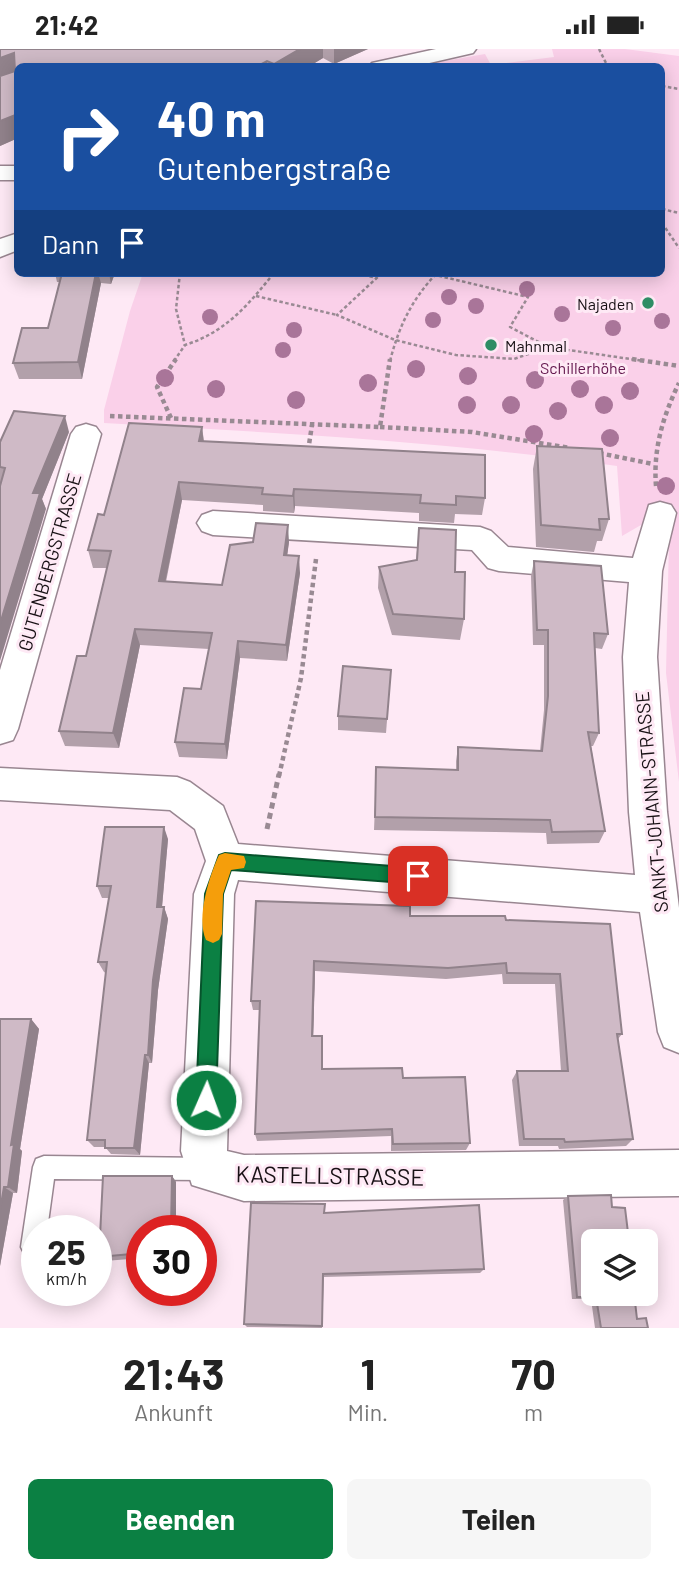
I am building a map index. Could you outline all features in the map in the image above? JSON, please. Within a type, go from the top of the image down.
[{"type":"street","points":[[398,63],[466,49]]},
{"type":"street","name":"GUTENBERGSTRASSE","points":[[0,729],[86,434]]},
{"type":"street","name":"SANKT-JOHANN-STRASSE","points":[[660,513],[646,571],[640,657],[648,813],[657,895],[679,1032]]},
{"type":"street","points":[[213,523],[480,539],[499,559],[646,571]]},
{"type":"street","points":[[0,784],[177,794],[210,818],[242,862],[657,895]]},
{"type":"street","name":"KASTELLSTRASSE","points":[[242,862],[214,894],[204,1151],[208,1169],[244,1178],[679,1173]]},
{"type":"lane","points":[[37,1215],[44,1167],[208,1169]]},
{"type":"path","points":[[665,227],[679,248]]},
{"type":"path","points":[[179,277],[173,305],[175,320],[185,345]]},
{"type":"path","points":[[171,418],[157,387],[185,345],[222,332],[271,277]]},
{"type":"path","points":[[337,315],[376,279],[370,277]]},
{"type":"path","points":[[380,427],[395,340],[406,308],[433,277]]},
{"type":"path","points":[[448,277],[527,297],[510,327],[548,347],[679,366]]},
{"type":"path","points":[[256,296],[337,315],[395,340],[456,355],[514,359],[548,347]]},
{"type":"path","points":[[660,513],[653,464],[670,401],[679,383]]},
{"type":"path","points":[[86,434],[95,415],[483,433],[572,449]]},
{"type":"path","points":[[307,463],[312,424]]},
{"type":"path","points":[[595,452],[653,464]]},
{"type":"path","points":[[242,862],[301,678],[319,530]]},
{"type":"green space","name":"Schillerhöhe","points":[[552,49],[625,49],[679,56],[679,782],[666,673],[669,540],[660,514],[622,536],[617,466],[425,444],[104,423],[104,410],[142,277],[665,277],[665,63],[507,63],[554,57]]},
{"type":"green space","name":"Schillerhöhe","points":[[485,54],[490,63],[433,63]]},
{"type":"building","points":[[0,49],[300,49],[276,63],[15,63],[14,53],[0,58]]},
{"type":"building","points":[[14,71],[14,116],[0,121],[0,76]]},
{"type":"building","points":[[61,277],[95,277],[78,362],[13,363],[22,328],[48,328]]},
{"type":"building","points":[[14,411],[65,416],[33,493],[40,493],[0,624],[0,486],[5,468],[0,467],[0,442]]},
{"type":"building","points":[[129,423],[202,427],[199,441],[485,455],[485,498],[456,496],[456,505],[420,503],[421,495],[294,489],[293,496],[262,494],[263,488],[179,482],[159,581],[222,585],[230,545],[253,542],[256,523],[288,525],[284,555],[299,556],[286,645],[238,641],[225,744],[175,742],[184,688],[201,689],[212,633],[135,629],[113,733],[59,731],[77,656],[86,656],[111,551],[88,550],[98,514],[104,515]]},
{"type":"building","points":[[537,446],[602,449],[609,519],[599,519],[600,530],[541,525]]},
{"type":"building","points":[[419,528],[456,530],[455,572],[465,572],[464,619],[393,614],[379,567],[417,560]]},
{"type":"building","points":[[534,561],[601,566],[608,634],[594,633],[599,733],[588,732],[605,831],[552,832],[550,820],[375,817],[376,767],[458,770],[458,747],[542,751],[548,696],[548,630],[537,630]]},
{"type":"building","points":[[343,666],[391,670],[387,719],[338,716]]},
{"type":"building","points":[[105,827],[164,827],[157,907],[164,907],[153,980],[148,1055],[145,1055],[134,1148],[105,1148],[105,1140],[87,1140],[107,962],[98,962],[111,886],[97,886]]},
{"type":"building","points":[[256,901],[410,906],[410,916],[505,916],[506,920],[610,924],[622,1034],[617,1034],[633,1139],[565,1142],[564,1139],[524,1139],[517,1071],[568,1071],[560,974],[507,973],[506,963],[448,968],[314,961],[312,1036],[322,1036],[322,1069],[402,1068],[403,1078],[465,1077],[470,1143],[393,1144],[392,1129],[255,1134],[260,1001],[251,1001]]},
{"type":"building","points":[[0,1019],[31,1019],[11,1145],[14,1144],[8,1187],[4,1187],[0,1210]]},
{"type":"building","points":[[103,1176],[172,1176],[171,1215],[126,1215],[126,1254],[112,1256],[112,1215],[101,1215]]},
{"type":"building","points":[[611,1195],[612,1207],[625,1208],[628,1229],[581,1229],[581,1297],[577,1297],[568,1196]]},
{"type":"building","points":[[251,1203],[325,1204],[324,1213],[479,1205],[484,1269],[323,1274],[322,1326],[244,1324]]},
{"type":"building","points":[[597,1306],[636,1306],[637,1319],[646,1318],[648,1328],[601,1328]]},
{"type":"slow traffic","points":[[213,934],[214,894],[225,861],[238,862]]},
{"type":"place","name":"Najaden","points":[[648,303]]},
{"type":"place","name":"Mahnmal","points":[[491,345]]},
{"type":"route","points":[[206,1100],[214,894],[225,861],[418,876]]}]
